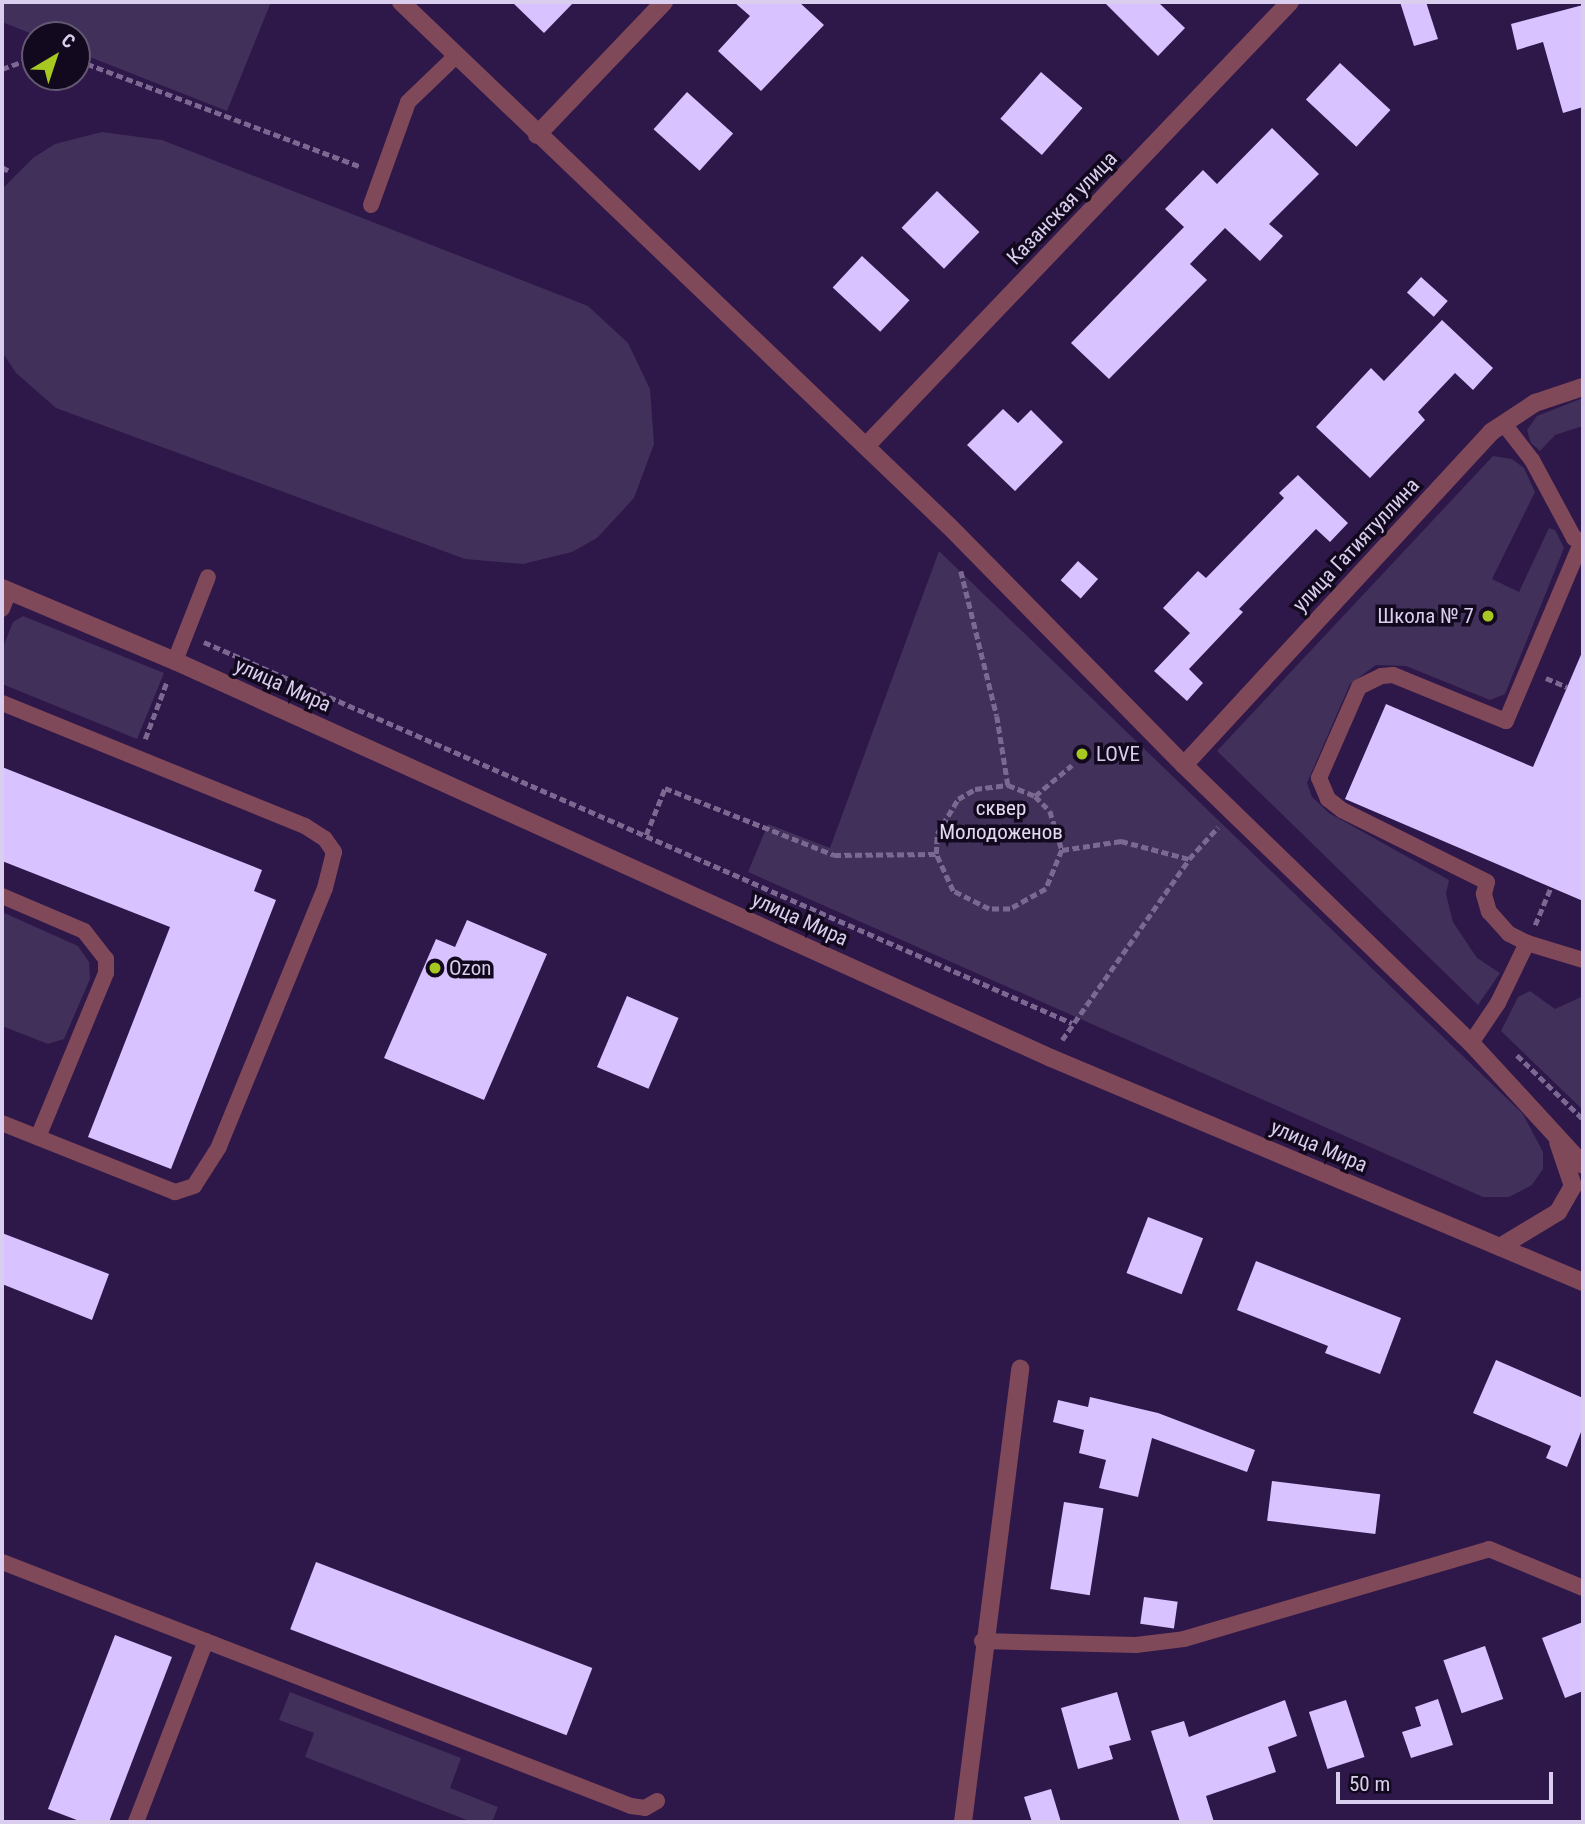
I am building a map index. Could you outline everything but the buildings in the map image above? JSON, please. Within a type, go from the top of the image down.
[{"type":"street","points":[[401,2],[537,135],[866,446],[1184,765],[1471,1043],[1583,1165]]},
{"type":"street","points":[[537,135],[664,2]]},
{"type":"street","name":"Казанская улица","points":[[866,446],[1290,2]]},
{"type":"street","name":"улица Гатиятуллина","points":[[1184,765],[1504,424],[1535,403],[1583,387]]},
{"type":"street","name":"улица Мира","points":[[6,589],[175,661],[1051,1058],[1583,1282]]},
{"type":"street","points":[[1500,1247],[1558,1212],[1573,1186],[1556,1135]]},
{"type":"street","points":[[963,1822],[982,1641],[1020,1369]]},
{"type":"lane","points":[[371,205],[408,103],[456,56]]},
{"type":"lane","points":[[1504,424],[1532,460],[1574,538],[1583,541],[1506,720],[1393,676],[1382,676],[1359,687],[1319,778],[1328,799],[1342,810],[1487,882],[1489,912],[1509,934],[1527,943],[1583,960]]},
{"type":"lane","points":[[175,661],[208,577]]},
{"type":"lane","points":[[2,609],[6,589]]},
{"type":"lane","points":[[2,703],[305,825],[325,839],[334,852],[331,870],[219,1147],[194,1186],[175,1192],[2,1123]]},
{"type":"lane","points":[[2,896],[84,931],[106,959],[106,973],[38,1137]]},
{"type":"lane","points":[[1471,1043],[1499,1003],[1527,943]]},
{"type":"lane","points":[[982,1641],[1136,1645],[1184,1639],[1489,1549],[1583,1588]]},
{"type":"lane","points":[[2,1562],[631,1806],[645,1808],[657,1801]]},
{"type":"lane","points":[[136,1822],[206,1641]]},
{"type":"path","points":[[2,69],[21,62]]},
{"type":"path","points":[[91,65],[381,175]]},
{"type":"path","points":[[2,167],[9,172]]},
{"type":"path","points":[[959,565],[997,716],[1008,785]]},
{"type":"path","points":[[186,634],[1072,1023]]},
{"type":"path","points":[[137,758],[175,661]]},
{"type":"path","points":[[1035,796],[1072,765]]},
{"type":"path","points":[[1008,785],[1035,796],[1059,830],[1062,850],[1046,889],[1010,909],[989,909],[953,891],[936,854],[945,815],[958,799],[975,789],[1008,785]]},
{"type":"path","points":[[646,835],[665,788],[834,855],[936,854]]},
{"type":"path","points":[[1051,1058],[1072,1023],[1189,859],[1233,810]]},
{"type":"path","points":[[1062,850],[1121,841],[1189,859]]},
{"type":"path","points":[[1527,943],[1551,887]]},
{"type":"green space","points":[[2,2],[271,2],[227,111],[91,58],[91,21],[21,21],[21,29],[2,22]]},
{"type":"green space","points":[[102,132],[162,140],[588,306],[628,343],[650,389],[654,444],[634,498],[597,538],[572,552],[523,564],[465,559],[56,408],[16,373],[2,352],[2,189],[33,158],[55,144]]},
{"type":"green space","points":[[1583,398],[1583,426],[1555,435],[1540,451],[1531,443],[1527,430],[1537,416]]},
{"type":"green space","points":[[1493,456],[1512,459],[1524,468],[1535,492],[1492,579],[1519,592],[1549,528],[1555,530],[1564,548],[1505,694],[1490,700],[1406,666],[1376,665],[1350,684],[1307,783],[1312,797],[1329,813],[1449,880],[1446,894],[1453,922],[1477,958],[1500,973],[1478,1005],[1217,751]]},
{"type":"green space","name":"сквер Молодоженов","points":[[939,551],[1523,1114],[1543,1152],[1543,1169],[1532,1185],[1509,1197],[1483,1197],[748,872],[768,824],[830,848]]},
{"type":"green space","points":[[23,616],[164,673],[137,739],[2,684],[2,650],[13,622]]},
{"type":"green space","points":[[2,912],[78,946],[89,962],[90,979],[64,1039],[48,1044],[2,1026]]},
{"type":"green space","points":[[1530,991],[1555,1009],[1583,996],[1583,1110],[1501,1031],[1518,997]]},
{"type":"green space","points":[[290,1692],[461,1758],[450,1788],[498,1807],[492,1822],[472,1822],[305,1757],[314,1733],[279,1720]]},
{"type":"place","name":"Школа № 7","points":[[1488,616]]},
{"type":"place","name":"LOVE","points":[[1082,754]]},
{"type":"place","name":"Ozon","points":[[435,968]]}]
